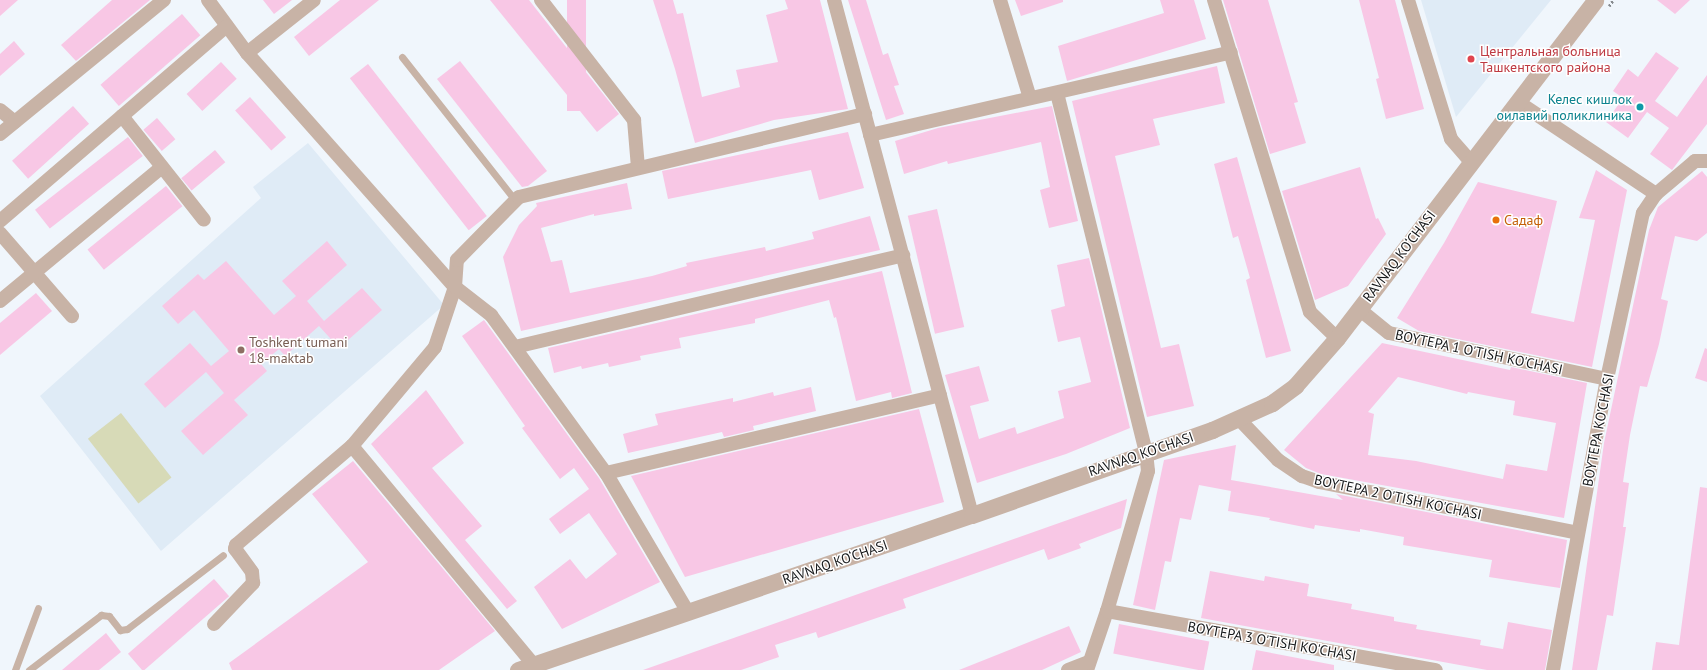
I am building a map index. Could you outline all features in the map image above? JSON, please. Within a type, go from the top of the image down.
[{"type":"street","points":[[0,134],[164,0]]},
{"type":"street","points":[[208,0],[247,53],[455,287],[492,314],[606,472],[688,612]]},
{"type":"street","points":[[541,0],[634,120],[638,168]]},
{"type":"street","points":[[834,0],[972,515]]},
{"type":"street","points":[[1000,0],[1030,98]]},
{"type":"street","points":[[1214,0],[1310,312],[1336,338]]},
{"type":"street","points":[[1408,0],[1451,139],[1471,162]]},
{"type":"street","name":"RAVNAQ KO‘CHASI","points":[[526,667],[972,515],[1238,418],[1272,403],[1295,386],[1360,309],[1595,0]]},
{"type":"street","points":[[247,53],[309,2]]},
{"type":"street","points":[[0,221],[227,26]]},
{"type":"street","points":[[870,135],[1231,52]]},
{"type":"street","points":[[1057,93],[1146,452],[1148,471],[1107,611],[1088,666],[1068,670]]},
{"type":"street","points":[[1518,102],[1656,194]]},
{"type":"street","points":[[0,110],[15,122]]},
{"type":"street","points":[[214,624],[253,583],[252,572],[235,549],[236,545],[352,446],[435,347],[455,287],[457,260],[519,197],[864,114]]},
{"type":"street","points":[[122,116],[204,220]]},
{"type":"street","name":"BOYTEPA KO'CHASI","points":[[1553,670],[1607,379],[1643,213],[1656,194],[1695,161],[1707,161]]},
{"type":"street","points":[[0,301],[35,274],[162,167]]},
{"type":"street","points":[[0,233],[72,316]]},
{"type":"street","points":[[515,347],[902,255]]},
{"type":"street","name":"BOYTEPA 1 O'TISH KO'CHASI","points":[[1360,309],[1389,333],[1607,379]]},
{"type":"street","points":[[606,472],[940,395]]},
{"type":"street","name":"BOYTEPA 2 O'TISH KO'CHASI","points":[[1238,418],[1278,460],[1302,476],[1320,482],[1578,534]]},
{"type":"street","points":[[352,446],[526,667]]},
{"type":"street","name":"BOYTEPA 3 O'TISH KO'CHASI","points":[[1107,611],[1436,670]]},
{"type":"lane","points":[[402,57],[516,200]]},
{"type":"lane","points":[[29,670],[101,615],[109,616],[120,630],[127,629],[223,555]]},
{"type":"lane","points":[[15,670],[38,608]]},
{"type":"shaded area","name":"Центральная больница Ташкентского района","points":[[1421,0],[1551,0],[1456,117]]},
{"type":"shaded area","name":"Toshkent tumani 18-maktab","points":[[308,143],[444,305],[161,551],[40,396],[261,198],[253,187]]},
{"type":"green space","points":[[121,413],[171,478],[138,503],[88,439]]},
{"type":"building","points":[[0,0],[18,0],[0,16]]},
{"type":"building","points":[[112,0],[150,0],[76,61],[61,45]]},
{"type":"building","points":[[263,0],[292,0],[274,14]]},
{"type":"building","points":[[340,0],[379,0],[309,56],[294,37]]},
{"type":"building","points":[[490,0],[529,0],[619,114],[597,132]]},
{"type":"building","points":[[567,0],[586,0],[586,111],[567,111]]},
{"type":"building","points":[[653,0],[673,0],[677,14],[683,13],[702,97],[740,87],[736,70],[778,62],[766,15],[788,9],[785,0],[820,0],[848,109],[774,120],[695,143],[675,69]]},
{"type":"building","points":[[848,0],[866,0],[883,55],[888,53],[899,85],[894,86],[904,114],[886,120]]},
{"type":"building","points":[[1015,0],[1063,0],[1063,2],[1021,16]]},
{"type":"building","points":[[1160,0],[1194,0],[1206,39],[1067,81],[1058,46],[1164,13]]},
{"type":"building","points":[[1223,0],[1268,0],[1298,102],[1294,103],[1306,143],[1270,154]]},
{"type":"building","points":[[1359,0],[1395,0],[1424,109],[1386,119],[1376,79],[1379,78]]},
{"type":"building","points":[[1657,0],[1690,0],[1675,14]]},
{"type":"building","points":[[182,14],[200,35],[119,106],[100,85]]},
{"type":"building","points":[[14,41],[25,54],[0,76],[0,54]]},
{"type":"building","name":"Келес кишлок оилавий поликлиника","points":[[1656,52],[1679,68],[1655,101],[1677,117],[1707,75],[1707,124],[1672,170],[1650,154],[1669,128],[1647,112],[1628,138],[1606,122],[1623,98],[1613,91],[1628,69],[1638,77]]},
{"type":"building","points":[[460,61],[547,171],[528,186],[522,187],[437,79]]},
{"type":"building","points":[[221,62],[237,79],[202,111],[187,94]]},
{"type":"building","points":[[368,64],[487,216],[469,230],[350,78]]},
{"type":"building","points":[[1217,66],[1225,103],[1153,119],[1160,145],[1115,156],[1161,348],[1179,344],[1194,406],[1147,417],[1072,101]]},
{"type":"building","points":[[250,97],[286,137],[271,151],[235,110]]},
{"type":"building","points":[[73,106],[89,124],[28,179],[12,161]]},
{"type":"building","points":[[1052,106],[1078,221],[1049,228],[1040,190],[1050,187],[1041,142],[948,164],[947,161],[904,174],[895,141],[938,128]]},
{"type":"building","points":[[157,118],[175,139],[162,151],[143,130]]},
{"type":"building","points":[[848,132],[864,188],[819,200],[811,170],[668,199],[662,171]]},
{"type":"building","points":[[128,137],[143,156],[50,229],[35,210]]},
{"type":"building","points":[[215,150],[225,162],[192,191],[181,178]]},
{"type":"building","points":[[1237,157],[1291,351],[1266,358],[1246,280],[1250,278],[1238,236],[1233,238],[1214,164]]},
{"type":"building","points":[[1360,167],[1376,219],[1378,218],[1386,234],[1348,286],[1315,300],[1282,191]]},
{"type":"building","points":[[1596,170],[1627,190],[1592,367],[1419,331],[1397,318],[1444,243],[1478,182],[1557,201],[1531,313],[1574,322],[1595,220],[1579,218]]},
{"type":"building","points":[[1702,171],[1707,177],[1707,233],[1697,241],[1675,236],[1661,299],[1668,301],[1659,344],[1647,387],[1640,386],[1630,435],[1623,482],[1629,483],[1623,527],[1626,527],[1613,616],[1607,615],[1597,670],[1572,670],[1604,443],[1649,230],[1658,207]]},
{"type":"building","points":[[627,183],[632,209],[594,216],[594,214],[541,228],[551,262],[562,260],[570,293],[652,276],[687,266],[686,263],[765,247],[766,251],[814,239],[812,232],[870,216],[880,250],[521,331],[503,257],[519,225],[537,206],[536,203]]},
{"type":"building","points":[[166,186],[182,206],[104,270],[88,250]]},
{"type":"building","points":[[937,209],[964,327],[935,334],[908,216]]},
{"type":"building","points":[[327,241],[347,265],[307,301],[324,321],[362,288],[382,310],[339,348],[319,326],[285,356],[279,349],[261,364],[267,371],[234,400],[248,415],[203,455],[181,431],[224,393],[206,372],[165,408],[144,384],[190,343],[211,366],[229,351],[194,310],[178,324],[162,306],[198,274],[204,280],[226,261],[274,315],[296,296],[282,281]]},
{"type":"building","points":[[1089,258],[1130,428],[1066,454],[977,483],[945,375],[979,366],[989,401],[970,406],[979,439],[1015,427],[1017,434],[1064,418],[1058,391],[1091,382],[1080,337],[1058,342],[1051,310],[1065,306],[1057,265]]},
{"type":"building","points":[[882,271],[912,393],[892,398],[891,392],[856,401],[836,317],[834,318],[829,300],[755,319],[755,323],[679,338],[681,348],[640,356],[641,360],[609,367],[608,363],[582,369],[581,366],[554,373],[548,348]]},
{"type":"building","points":[[36,293],[52,311],[0,355],[0,323]]},
{"type":"building","points":[[484,320],[599,478],[660,582],[562,629],[534,587],[570,559],[586,579],[617,554],[589,513],[560,534],[549,519],[589,489],[574,468],[560,479],[522,428],[525,426],[462,336]]},
{"type":"building","points":[[1382,343],[1510,370],[1511,367],[1587,383],[1564,518],[1321,474],[1306,468],[1284,450]],"holes":[[[1398,377],[1467,394],[1468,392],[1515,401],[1513,415],[1556,423],[1547,471],[1506,464],[1503,479],[1416,461],[1368,455],[1374,414],[1368,412]]]},
{"type":"building","points":[[1705,348],[1707,349],[1707,382],[1695,378]]},
{"type":"building","points":[[811,387],[816,411],[753,426],[754,430],[724,437],[722,432],[628,453],[623,434],[658,425],[655,414],[733,398],[733,402],[773,392],[774,396]]},
{"type":"building","points":[[426,390],[464,443],[432,468],[482,526],[465,540],[517,601],[507,609],[371,444]]},
{"type":"building","points":[[919,409],[944,502],[685,577],[631,476]]},
{"type":"building","points":[[1236,445],[1231,480],[1343,500],[1336,494],[1567,540],[1560,588],[1489,577],[1492,560],[1403,545],[1404,537],[1360,529],[1360,532],[1315,525],[1314,529],[1269,520],[1270,518],[1228,511],[1231,491],[1199,485],[1191,520],[1180,518],[1171,562],[1165,561],[1155,610],[1133,605],[1164,460]]},
{"type":"building","points":[[353,461],[495,631],[439,670],[232,670],[229,663],[368,562],[312,494]]},
{"type":"building","points":[[1700,487],[1707,488],[1707,670],[1652,670],[1656,642],[1679,645]]},
{"type":"building","points":[[1127,499],[1121,528],[1079,544],[1081,548],[1048,560],[1044,549],[903,599],[906,608],[818,638],[816,632],[775,645],[779,657],[741,670],[643,670]]},
{"type":"building","points":[[1210,571],[1264,581],[1265,576],[1309,584],[1307,596],[1352,604],[1351,609],[1394,617],[1394,621],[1417,625],[1416,629],[1481,640],[1480,645],[1503,649],[1508,622],[1552,630],[1545,670],[1487,670],[1201,618]]},
{"type":"building","points":[[214,579],[229,596],[144,670],[142,670],[128,654]]},
{"type":"building","points":[[1119,624],[1209,642],[1204,670],[1113,653]]},
{"type":"building","points":[[1069,626],[1081,652],[1042,670],[959,670]]},
{"type":"building","points":[[106,633],[121,652],[99,670],[62,670]]},
{"type":"building","points":[[1256,650],[1334,665],[1334,670],[1252,670]]},
{"type":"place","name":"Центральная больница Ташкентского района","points":[[1471,59]]},
{"type":"place","name":"Келес кишлок оилавий поликлиника","points":[[1640,107]]},
{"type":"place","name":"Садаф","points":[[1496,220]]},
{"type":"place","name":"Toshkent tumani 18-maktab","points":[[241,350]]}]
